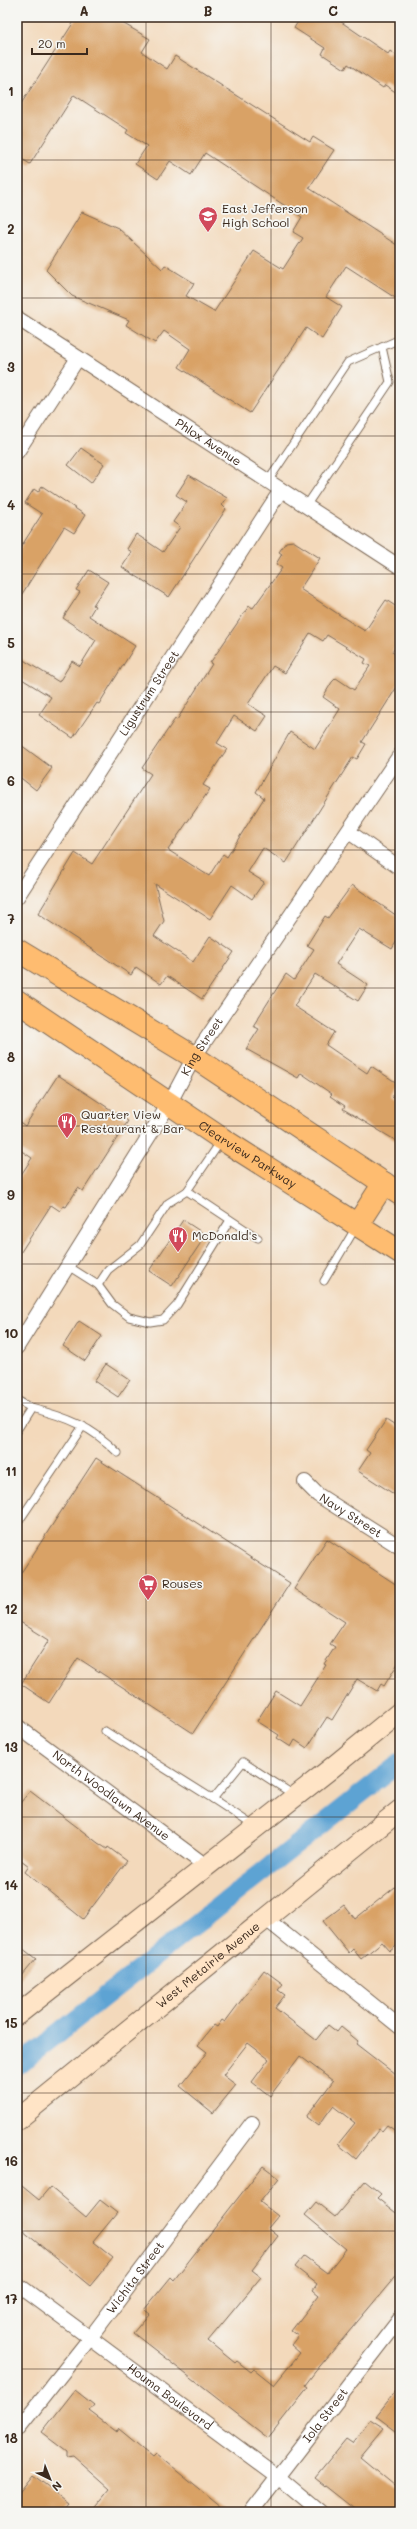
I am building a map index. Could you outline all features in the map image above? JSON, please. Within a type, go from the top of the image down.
[{"type":"highway","points":[[17,950],[194,1057],[392,1188],[357,1225]]},
{"type":"highway","name":"Clearview Parkway","points":[[17,1001],[222,1139],[400,1252]]},
{"type":"main road","points":[[17,2015],[400,1712]]},
{"type":"main road","name":"West Metairie Avenue","points":[[17,2120],[400,1810]]},
{"type":"street","name":"Phlox Avenue","points":[[17,318],[400,567]]},
{"type":"street","points":[[17,452],[78,358]]},
{"type":"street","name":"Ligustrum Street","points":[[17,897],[281,490]]},
{"type":"street","name":"King Street","points":[[17,1347],[169,1104],[194,1057],[349,832],[400,755]]},
{"type":"street","points":[[349,832],[400,868]]},
{"type":"street","name":"Navy Street","points":[[305,1482],[318,1495],[400,1547]]},
{"type":"street","name":"North Woodlawn Avenue","points":[[17,1726],[206,1866]]},
{"type":"street","points":[[265,1918],[400,2027]]},
{"type":"street","name":"Wichita Street","points":[[17,2430],[90,2338],[252,2123]]},
{"type":"street","name":"Houma Boulevard","points":[[17,2284],[278,2477],[320,2512]]},
{"type":"street","name":"Iola Street","points":[[251,2512],[400,2319]]},
{"type":"lane","points":[[268,481],[348,362],[400,339]]},
{"type":"lane","points":[[306,506],[390,382],[382,347]]},
{"type":"lane","points":[[98,1285],[108,1270],[140,1245],[168,1203],[187,1191],[222,1139]]},
{"type":"lane","points":[[187,1191],[258,1238]]},
{"type":"lane","points":[[68,1266],[98,1285],[112,1304],[129,1317],[150,1322],[163,1320],[177,1305],[230,1220]]},
{"type":"lane","points":[[324,1281],[357,1225]]},
{"type":"lane","points":[[17,1400],[31,1408],[66,1416],[101,1436],[118,1453]]},
{"type":"lane","points":[[17,1430],[31,1408]]},
{"type":"lane","points":[[17,1524],[83,1426]]},
{"type":"lane","points":[[105,1731],[213,1799],[255,1828]]},
{"type":"lane","points":[[213,1799],[243,1762],[295,1796]]},
{"type":"building","points":[[77,17],[112,17],[150,39],[142,52],[167,69],[175,56],[310,142],[313,137],[334,150],[309,188],[400,247],[400,301],[346,266],[326,297],[342,307],[322,339],[306,328],[250,413],[179,367],[190,349],[164,331],[155,343],[126,325],[129,320],[72,296],[46,270],[82,212],[118,228],[162,269],[165,265],[194,283],[186,296],[214,312],[254,251],[283,269],[303,238],[293,232],[302,217],[205,153],[191,175],[170,161],[158,179],[135,164],[147,146],[126,133],[128,130],[74,95],[30,164],[17,156],[17,110]]},
{"type":"building","points":[[301,17],[334,17],[388,54],[390,51],[400,58],[400,95],[385,85],[383,88],[348,64],[345,69],[322,54],[325,48],[294,28]]},
{"type":"building","points":[[81,448],[104,464],[91,483],[68,465]]},
{"type":"building","points":[[189,475],[227,498],[222,505],[226,509],[169,597],[122,567],[132,552],[127,549],[136,534],[163,552],[180,527],[173,522],[187,502],[176,495]]},
{"type":"building","points":[[42,486],[85,515],[74,533],[64,527],[17,602],[17,553],[42,514],[25,503],[34,489],[38,492]]},
{"type":"building","points":[[293,541],[320,558],[300,589],[365,631],[386,600],[400,609],[400,641],[392,652],[400,657],[400,682],[362,742],[366,744],[357,759],[353,757],[286,863],[263,848],[248,872],[264,882],[252,899],[232,885],[210,919],[155,884],[164,921],[154,936],[193,962],[210,936],[234,952],[202,999],[167,976],[161,984],[136,967],[131,975],[38,914],[75,853],[92,864],[151,774],[142,768],[175,719],[177,720],[212,664],[210,663],[249,606],[253,608],[282,568],[276,564],[282,554],[279,552],[286,542]],"holes":[[[310,633],[323,641],[327,635],[366,659],[364,663],[370,666],[354,690],[336,678],[332,682],[323,697],[340,709],[315,749],[290,732],[256,792],[264,798],[227,857],[223,854],[209,876],[168,850],[210,789],[203,785],[227,749],[217,743],[234,716],[257,731],[267,716],[248,704],[273,666],[285,673]]]},
{"type":"building","points":[[89,570],[108,582],[93,605],[95,606],[89,616],[135,646],[99,704],[97,703],[73,738],[39,715],[51,697],[17,676],[17,656],[59,682],[72,661],[80,666],[96,640],[63,618],[80,592],[76,590]]},
{"type":"building","points":[[17,742],[52,768],[36,790],[17,775]]},
{"type":"building","points":[[352,885],[400,918],[400,935],[392,949],[359,929],[336,964],[368,985],[358,1001],[315,974],[294,1006],[334,1032],[326,1045],[367,1073],[371,1066],[400,1085],[392,1097],[400,1102],[400,1143],[343,1109],[345,1106],[330,1096],[332,1094],[301,1073],[298,1078],[246,1049],[259,1029],[253,1026],[286,974],[294,980],[314,949],[307,945],[325,916],[328,918]]},
{"type":"building","name":"Quarter View Restaurant & Bar","points":[[58,1075],[128,1121],[83,1191],[78,1188],[66,1207],[63,1206],[60,1211],[51,1205],[17,1258],[17,1181],[32,1158],[17,1148],[17,1120],[25,1126]]},
{"type":"building","name":"McDonald's","points":[[183,1220],[206,1235],[172,1286],[149,1271]]},
{"type":"building","points":[[79,1321],[102,1336],[85,1361],[63,1346]]},
{"type":"building","points":[[106,1364],[130,1380],[118,1397],[94,1381]]},
{"type":"building","points":[[386,1420],[400,1429],[400,1498],[358,1471],[370,1453],[366,1450]]},
{"type":"building","name":"Rouses","points":[[96,1458],[290,1583],[193,1733],[78,1658],[49,1703],[21,1684],[49,1640],[17,1620],[17,1579]]},
{"type":"building","points":[[327,1539],[400,1587],[400,1660],[384,1686],[381,1684],[377,1691],[357,1679],[332,1720],[327,1717],[307,1748],[295,1740],[291,1747],[277,1738],[279,1735],[257,1721],[276,1691],[300,1706],[326,1665],[324,1664],[335,1647],[330,1644],[345,1622],[294,1589]]},
{"type":"building","points":[[30,1791],[98,1843],[107,1849],[108,1847],[127,1861],[83,1919],[25,1872],[29,1866],[17,1857],[17,1807]]},
{"type":"building","points":[[400,1883],[400,1943],[390,1951],[382,1942],[361,1959],[353,1949],[349,1953],[323,1921],[344,1905],[355,1919]]},
{"type":"building","points":[[17,1944],[36,1959],[17,1982]]},
{"type":"building","points":[[264,1970],[283,1984],[278,1990],[285,1995],[275,2008],[316,2040],[328,2025],[337,2032],[341,2027],[358,2041],[356,2044],[400,2078],[400,2134],[387,2125],[382,2131],[379,2129],[356,2159],[338,2144],[355,2123],[333,2106],[318,2126],[306,2117],[333,2081],[300,2056],[270,2096],[252,2082],[269,2059],[248,2043],[223,2075],[236,2085],[213,2113],[180,2086],[207,2052],[198,2045],[214,2025],[217,2027],[222,2020],[225,2022]]},
{"type":"building","points":[[263,2166],[279,2178],[260,2202],[278,2216],[268,2228],[278,2236],[252,2270],[261,2277],[208,2341],[235,2363],[237,2361],[251,2372],[254,2369],[274,2385],[300,2353],[291,2345],[298,2336],[291,2331],[319,2295],[313,2290],[317,2284],[295,2267],[304,2256],[327,2273],[346,2249],[305,2215],[316,2202],[335,2217],[365,2181],[381,2194],[377,2198],[400,2216],[400,2271],[315,2372],[305,2385],[308,2387],[268,2438],[133,2333],[149,2314],[144,2310],[171,2277],[174,2280]]},
{"type":"building","points":[[17,2182],[39,2200],[50,2187],[86,2217],[100,2200],[117,2213],[93,2242],[113,2258],[90,2286],[17,2226]]},
{"type":"building","points":[[400,2386],[400,2434],[376,2416]]},
{"type":"building","points":[[75,2390],[94,2405],[89,2411],[117,2432],[119,2429],[153,2457],[156,2454],[227,2512],[90,2512],[110,2488],[74,2456],[67,2457],[67,2451],[42,2432]]},
{"type":"building","points":[[370,2419],[384,2428],[360,2457],[400,2490],[400,2512],[358,2512],[315,2478],[346,2440],[352,2444]]},
{"type":"building","points":[[33,2475],[68,2502],[60,2512],[22,2512],[17,2508],[17,2495]]},
{"type":"waterway","points":[[17,2066],[400,1763]]},
{"type":"place","name":"East Jefferson High School","points":[[208,233]]},
{"type":"place","name":"Quarter View Restaurant & Bar","points":[[67,1139]]},
{"type":"place","name":"McDonald's","points":[[178,1253]]},
{"type":"place","name":"Rouses","points":[[148,1601]]}]
